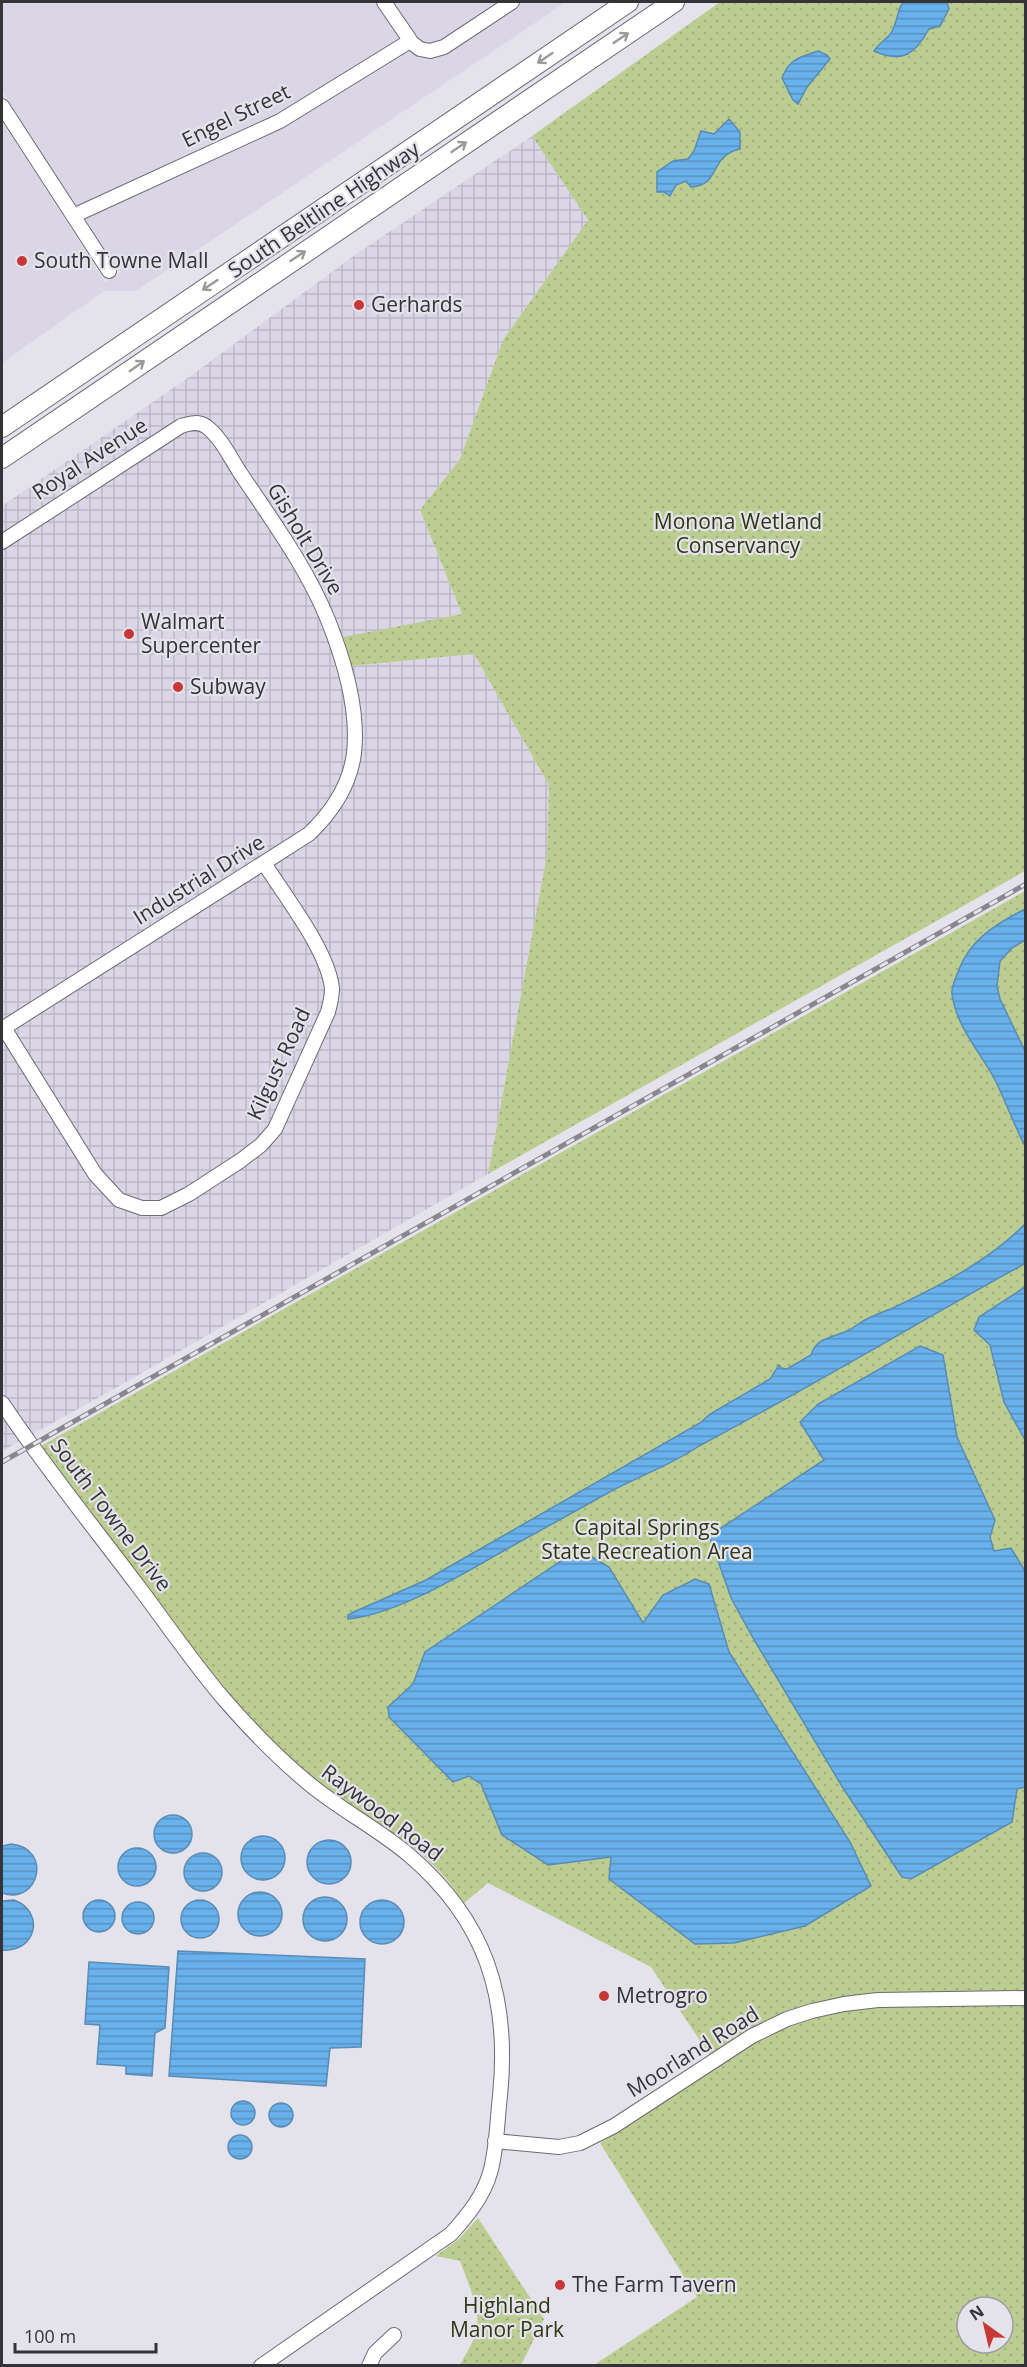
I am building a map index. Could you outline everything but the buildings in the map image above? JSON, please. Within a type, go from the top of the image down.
[{"type":"highway","name":"South Beltline Highway","points":[[2,427],[628,2]]},
{"type":"highway","name":"South Beltline Highway","points":[[2,458],[674,2]]},
{"type":"highway","points":[[2,418],[87,369]]},
{"type":"highway","points":[[2,466],[101,391]]},
{"type":"street","points":[[384,2],[410,41],[420,49],[436,50],[512,2]]},
{"type":"street","name":"Engel Street","points":[[73,216],[280,121],[410,41]]},
{"type":"street","points":[[2,106],[109,272]]},
{"type":"street","name":"Royal Avenue","points":[[2,542],[181,426],[196,423],[206,426]]},
{"type":"street","name":"Gisholt Drive","points":[[206,426],[243,477],[314,589],[336,644],[351,695],[354,720]]},
{"type":"street","name":"Industrial Drive","points":[[3,1028],[309,834],[323,821],[336,803],[351,770],[355,750],[354,720]]},
{"type":"street","name":"Kilgust Road","points":[[3,1028],[95,1174],[119,1200],[142,1208],[161,1208],[189,1194],[240,1161],[261,1145],[275,1129],[327,1012],[332,995],[330,977],[324,961],[264,863]]},
{"type":"street","name":"South Towne Drive","points":[[2,1402],[6,1417],[188,1651]]},
{"type":"street","name":"Raywood Road","points":[[188,1651],[222,1696],[275,1753],[309,1783],[407,1854],[450,1897],[470,1926],[482,1949],[494,1981],[503,2033],[503,2065],[490,2174],[472,2210],[451,2234],[261,2366]]},
{"type":"street","name":"Moorland Road","points":[[495,2141],[559,2146],[580,2143],[614,2126],[752,2036],[787,2019],[812,2011],[878,2000],[1026,1998]]},
{"type":"street","points":[[369,2366],[375,2353],[394,2335]]},
{"type":"shaded area","points":[[2,2],[566,2],[136,291],[104,291],[2,363],[2,121],[105,282],[120,273],[2,91]]},
{"type":"shaded area","points":[[532,136],[588,220],[503,340],[460,459],[420,510],[462,614],[343,638],[352,666],[474,654],[549,785],[547,854],[488,1174],[2,1451],[2,506],[192,375],[355,255]]},
{"type":"green space","name":"Monona Wetland Conservancy","points":[[720,2],[1025,2],[1025,871],[488,1174],[547,854],[549,785],[474,654],[351,666],[343,637],[462,614],[420,510],[460,459],[503,340],[588,220],[532,136]]},
{"type":"green space","name":"Capital Springs State Recreation Area","points":[[1025,891],[1025,2365],[594,2365],[697,2297],[600,2143],[717,2066],[651,1967],[488,1883],[464,1903],[442,1874],[415,1849],[320,1785],[290,1760],[249,1718],[212,1673],[41,1446]]},
{"type":"green space","name":"Highland Manor Park","points":[[478,2218],[544,2319],[521,2365],[460,2365],[475,2336],[476,2311],[460,2261],[436,2256],[460,2238]]},
{"type":"water","points":[[903,2],[947,2],[949,9],[940,26],[929,29],[919,45],[907,54],[893,57],[874,51],[891,33]]},
{"type":"water","points":[[818,51],[830,59],[807,87],[798,104],[793,100],[782,78],[788,66],[800,57]]},
{"type":"water","points":[[729,119],[740,132],[740,149],[723,158],[712,176],[701,185],[691,187],[686,181],[676,185],[670,196],[664,192],[657,192],[657,172],[673,161],[688,159],[694,151],[701,131],[714,134]]},
{"type":"water","points":[[1025,909],[1025,940],[1012,948],[1000,961],[997,986],[1000,999],[1025,1051],[1025,1146],[993,1076],[963,1027],[954,1005],[952,992],[963,961],[976,942],[994,927]]},
{"type":"water","points":[[1025,1224],[1024,1264],[781,1402],[676,1460],[606,1494],[445,1584],[405,1603],[366,1616],[348,1619],[348,1615],[354,1612],[426,1580],[700,1423],[710,1414],[770,1379],[779,1365],[787,1369],[811,1355],[816,1345],[825,1339],[850,1330],[864,1320],[914,1298],[964,1271],[996,1249]]},
{"type":"water","points":[[1025,1287],[1025,1440],[1004,1402],[990,1345],[974,1330],[979,1317]]},
{"type":"water","points":[[920,1346],[943,1355],[957,1437],[995,1520],[990,1537],[994,1551],[1011,1548],[1025,1571],[1026,1787],[1017,1789],[1012,1822],[911,1879],[902,1877],[843,1788],[756,1643],[732,1600],[709,1536],[824,1460],[800,1422],[818,1404]]},
{"type":"water","points":[[585,1553],[609,1567],[643,1623],[663,1595],[695,1579],[709,1584],[729,1652],[850,1842],[871,1886],[805,1926],[734,1943],[695,1944],[609,1879],[611,1857],[548,1865],[502,1835],[481,1784],[469,1776],[453,1782],[389,1717],[388,1707],[413,1684],[425,1652],[561,1561]]},
{"type":"water","points":[[173,1815],[187,1820],[192,1834],[187,1848],[173,1853],[159,1848],[154,1834],[159,1820]]},
{"type":"water","points":[[263,1836],[278,1843],[285,1858],[278,1873],[263,1880],[248,1873],[241,1858],[248,1843]]},
{"type":"water","points":[[329,1840],[344,1847],[351,1862],[344,1877],[329,1884],[314,1877],[307,1862],[314,1847]]},
{"type":"water","points":[[11,1844],[24,1848],[33,1855],[36,1865],[36,1875],[32,1884],[25,1891],[15,1895],[2,1893],[2,1846]]},
{"type":"water","points":[[137,1848],[151,1853],[156,1867],[151,1881],[137,1886],[123,1881],[118,1867],[123,1853]]},
{"type":"water","points":[[203,1853],[217,1858],[222,1872],[217,1886],[203,1891],[189,1886],[184,1872],[189,1858]]},
{"type":"water","points":[[260,1892],[275,1899],[282,1914],[275,1929],[260,1936],[245,1929],[238,1914],[245,1899]]},
{"type":"water","points":[[325,1897],[340,1904],[347,1919],[340,1934],[325,1941],[310,1934],[303,1919],[310,1904]]},
{"type":"water","points":[[14,1900],[30,1913],[33,1931],[23,1945],[14,1949],[2,1950],[2,1901]]},
{"type":"water","points":[[99,1900],[110,1905],[115,1916],[110,1927],[99,1932],[88,1927],[83,1916],[88,1905]]},
{"type":"water","points":[[200,1900],[214,1905],[219,1919],[214,1933],[200,1938],[186,1933],[181,1919],[186,1905]]},
{"type":"water","points":[[382,1900],[397,1907],[404,1922],[397,1937],[382,1944],[367,1937],[360,1922],[367,1907]]},
{"type":"water","points":[[138,1902],[149,1907],[154,1918],[149,1929],[138,1934],[127,1929],[122,1918],[127,1907]]},
{"type":"water","points":[[178,1951],[365,1959],[361,2047],[330,2048],[326,2086],[169,2076]]},
{"type":"water","points":[[89,1962],[169,1967],[165,2028],[155,2033],[152,2076],[126,2074],[126,2066],[97,2064],[100,2025],[85,2024]]},
{"type":"water","points":[[243,2101],[248,2102],[254,2108],[254,2118],[248,2124],[243,2125],[238,2124],[232,2118],[231,2113],[232,2108],[238,2102]]},
{"type":"water","points":[[281,2103],[286,2104],[292,2110],[292,2120],[286,2126],[281,2127],[276,2126],[270,2120],[269,2115],[270,2110],[276,2104]]},
{"type":"water","points":[[240,2135],[245,2136],[251,2142],[251,2152],[245,2158],[240,2159],[235,2158],[229,2152],[228,2147],[229,2142],[235,2136]]},
{"type":"railway","points":[[2,1462],[1026,884]]},
{"type":"place","name":"South Towne Mall","points":[[22,261]]},
{"type":"place","name":"Gerhards","points":[[359,305]]},
{"type":"place","name":"Walmart Supercenter","points":[[129,634]]},
{"type":"place","name":"Subway","points":[[178,687]]},
{"type":"place","name":"Metrogro","points":[[604,1996]]},
{"type":"place","name":"The Farm Tavern","points":[[560,2285]]}]
